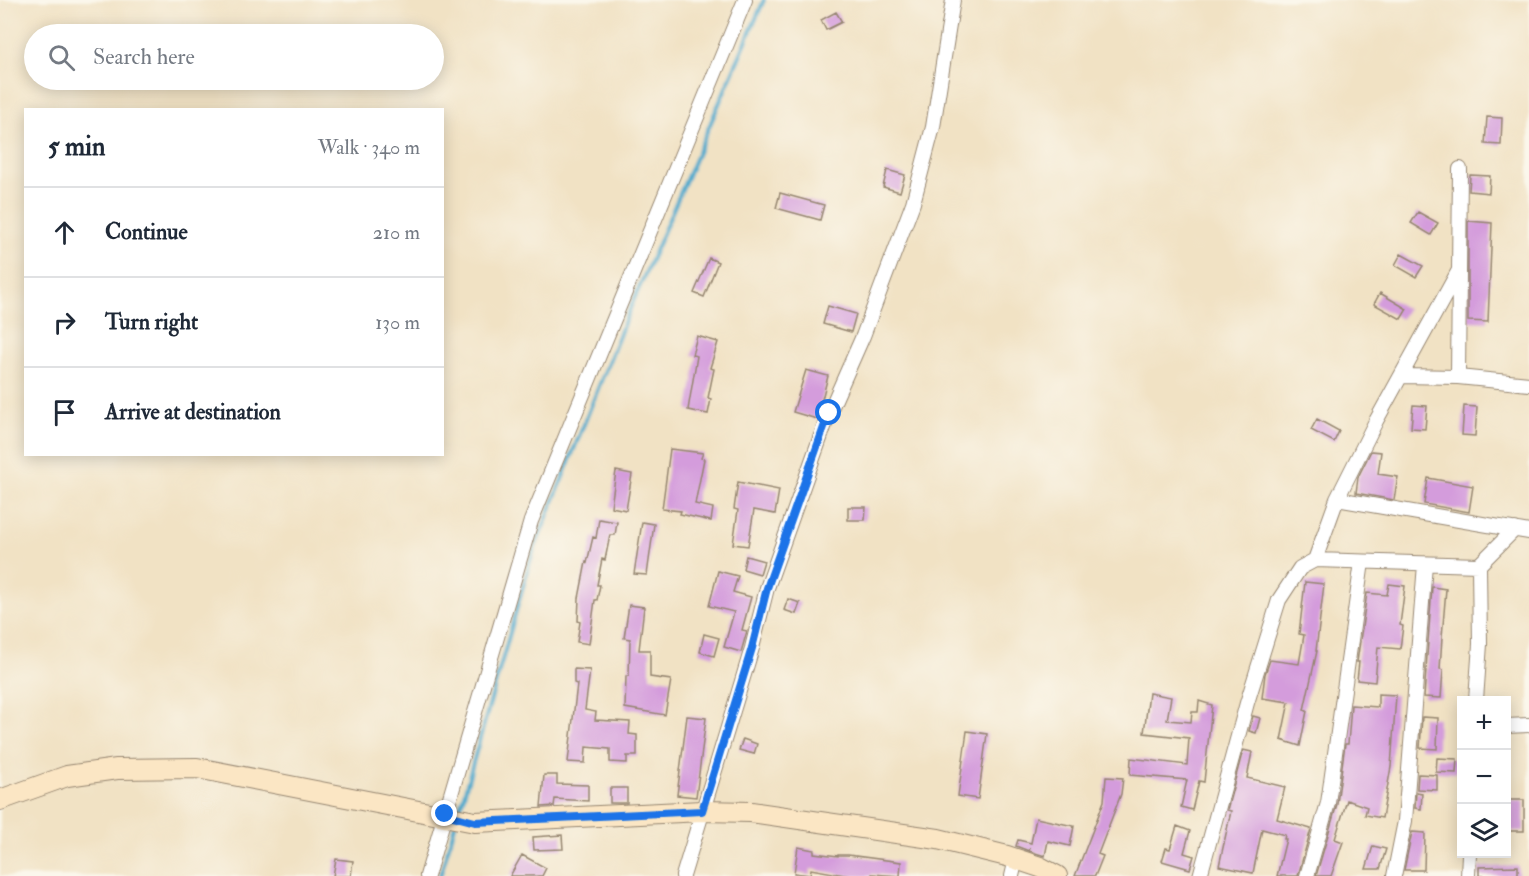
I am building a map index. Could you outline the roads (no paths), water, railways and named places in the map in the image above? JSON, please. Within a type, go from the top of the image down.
[{"type":"street","points":[[427,876],[450,815],[531,521],[744,0]]},
{"type":"street","points":[[683,876],[752,648],[767,588],[829,413],[862,336],[913,203],[933,127],[953,0]]},
{"type":"street","points":[[1458,377],[1460,169]]},
{"type":"street","points":[[1315,560],[1337,499],[1376,421],[1459,270]]},
{"type":"street","points":[[1401,376],[1458,377],[1529,384]]},
{"type":"street","points":[[1337,499],[1529,532]]},
{"type":"street","points":[[1200,876],[1247,703],[1279,600],[1300,568],[1315,560],[1479,565],[1515,530]]},
{"type":"street","points":[[1307,876],[1328,803],[1362,562]]},
{"type":"street","points":[[1394,876],[1405,821],[1425,564]]},
{"type":"street","points":[[1476,696],[1480,644],[1479,565]]},
{"type":"street","points":[[1511,726],[1529,725]]},
{"type":"street","points":[[0,800],[67,776],[117,769],[197,768],[450,815],[475,822],[702,811],[751,812],[938,839],[1014,867],[1040,867],[1057,876]]},
{"type":"street","points":[[1468,876],[1469,858]]},
{"type":"waterway","points":[[459,812],[532,555],[626,318],[764,0]]},
{"type":"waterway","points":[[440,876],[455,825]]}]
